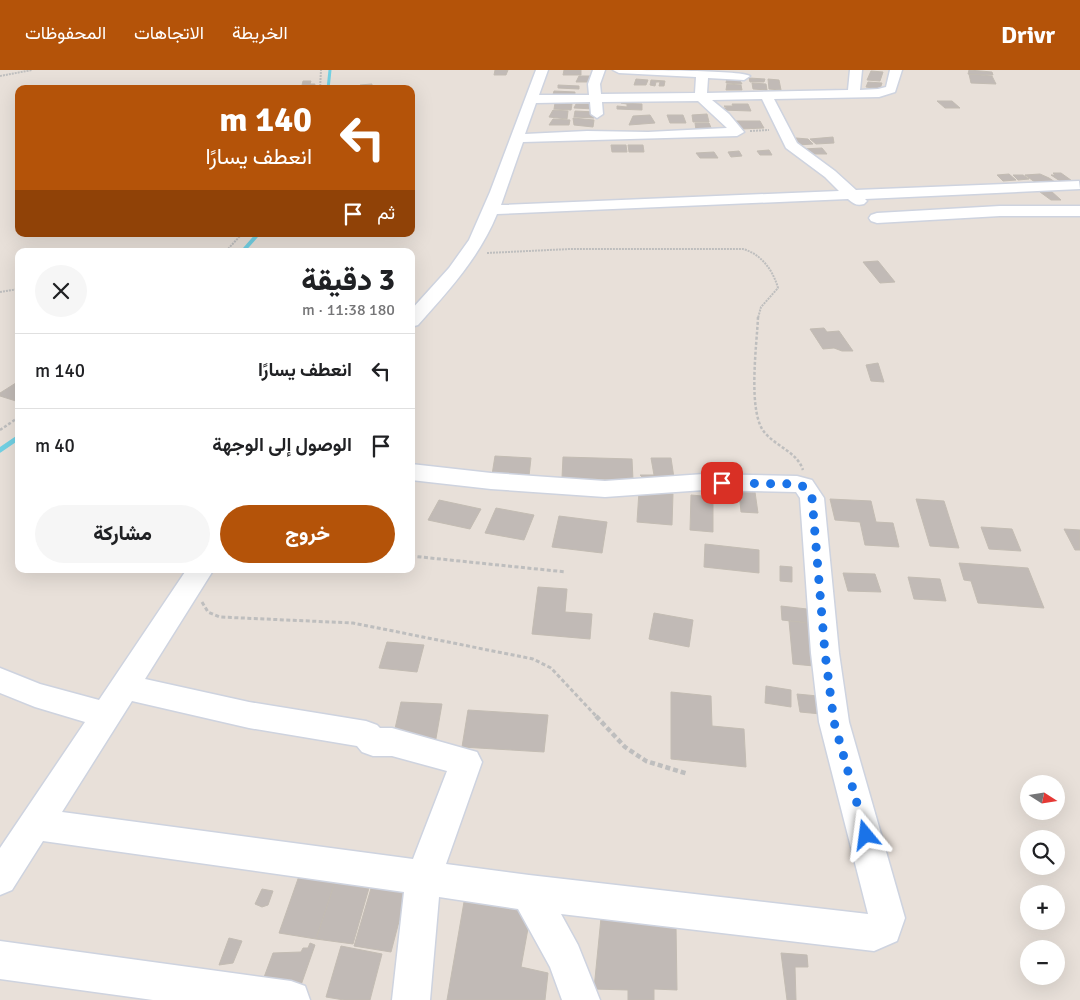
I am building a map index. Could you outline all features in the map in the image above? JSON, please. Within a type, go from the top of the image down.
[{"type":"street","points":[[415,316],[469,254],[491,210],[519,138],[530,99],[542,70]]},
{"type":"street","points":[[587,135],[597,121],[599,70]]},
{"type":"street","points":[[619,70],[702,72],[744,77]]},
{"type":"street","points":[[854,94],[856,70]]},
{"type":"street","points":[[623,85],[701,93],[767,96],[854,94],[886,92],[891,89],[896,70]]},
{"type":"street","points":[[702,72],[701,93],[736,132]]},
{"type":"street","points":[[530,99],[597,99],[701,93]]},
{"type":"street","points":[[767,96],[795,151],[821,167],[891,232]]},
{"type":"street","points":[[519,138],[538,139],[587,135],[648,136],[736,132]]},
{"type":"street","points":[[491,210],[1078,185]]},
{"type":"street","points":[[980,190],[1008,211]]},
{"type":"street","points":[[877,218],[1008,211],[1080,212]]},
{"type":"street","points":[[36,824],[235,850],[529,893],[874,933],[884,928],[888,918],[834,722],[824,643],[812,498],[804,486],[797,484],[704,482],[605,489],[491,481],[415,472]]},
{"type":"street","points":[[0,878],[197,575]]},
{"type":"street","points":[[0,680],[35,695],[106,715]]},
{"type":"street","points":[[124,686],[249,715],[366,734],[373,742],[392,742],[466,762],[423,878],[411,1000]]},
{"type":"street","points":[[529,893],[565,958],[581,1000]]},
{"type":"street","points":[[0,960],[291,1000]]},
{"type":"path","points":[[0,76],[32,70]]},
{"type":"path","points":[[320,85],[321,70]]},
{"type":"path","points":[[736,132],[782,128]]},
{"type":"path","points":[[229,248],[239,237]]},
{"type":"path","points":[[469,254],[570,249],[743,249],[755,252],[776,280],[778,288],[758,313],[754,401],[756,415],[761,429],[771,440],[797,458],[803,466],[804,474],[797,484]]},
{"type":"path","points":[[0,292],[15,290]]},
{"type":"path","points":[[0,430],[15,421]]},
{"type":"path","points":[[415,556],[566,572]]},
{"type":"path","points":[[197,575],[204,608],[208,612],[220,617],[353,623],[532,659],[551,668],[625,748],[646,761],[688,774]]},
{"type":"building","points":[[495,70],[508,70],[506,75],[494,75]]},
{"type":"building","points":[[564,70],[581,70],[581,75],[563,75]]},
{"type":"building","points":[[969,70],[992,72],[993,75],[968,74]]},
{"type":"building","points":[[871,71],[883,72],[880,81],[867,80]]},
{"type":"building","points":[[969,74],[992,76],[996,84],[971,83]]},
{"type":"building","points":[[579,76],[590,76],[588,82],[576,82]]},
{"type":"building","points":[[727,78],[739,79],[742,84],[726,83]]},
{"type":"building","points":[[749,78],[765,79],[764,82],[750,82]]},
{"type":"building","points":[[636,79],[648,80],[646,85],[634,85]]},
{"type":"building","points":[[768,79],[779,80],[781,90],[769,89]]},
{"type":"building","points":[[651,80],[665,81],[664,86],[659,86],[660,82],[656,82],[655,86],[650,85]]},
{"type":"building","points":[[303,81],[311,81],[310,84],[315,84],[315,85],[302,85]]},
{"type":"building","points":[[868,82],[882,83],[880,89],[866,87]]},
{"type":"building","points":[[752,83],[766,84],[767,90],[753,89]]},
{"type":"building","points":[[727,84],[741,85],[742,90],[726,90]]},
{"type":"building","points":[[558,85],[579,86],[579,89],[558,88]]},
{"type":"building","points":[[554,91],[575,92],[575,98],[552,98]]},
{"type":"building","points":[[937,101],[952,101],[960,108],[945,108]]},
{"type":"building","points":[[555,103],[572,104],[571,110],[554,109]]},
{"type":"building","points":[[621,103],[642,104],[642,110],[617,109],[617,106],[627,107],[627,104]]},
{"type":"building","points":[[576,104],[595,104],[595,109],[574,108]]},
{"type":"building","points":[[732,104],[748,104],[751,111],[721,110],[720,108],[733,106]]},
{"type":"building","points":[[553,110],[568,111],[567,119],[549,117]]},
{"type":"building","points":[[575,111],[595,112],[594,118],[574,117]]},
{"type":"building","points":[[707,114],[709,122],[693,122],[692,115]]},
{"type":"building","points":[[650,115],[655,123],[629,125],[633,116]]},
{"type":"building","points":[[667,115],[683,115],[686,123],[670,123]]},
{"type":"building","points":[[573,118],[594,120],[593,127],[574,125]]},
{"type":"building","points":[[553,119],[570,120],[569,125],[549,125]]},
{"type":"building","points":[[736,121],[760,121],[764,128],[741,129]]},
{"type":"building","points":[[695,123],[709,123],[712,130],[696,130]]},
{"type":"building","points":[[833,137],[834,143],[816,144],[810,139]]},
{"type":"building","points":[[796,138],[808,139],[813,144],[798,145]]},
{"type":"building","points":[[611,145],[626,145],[627,152],[612,152]]},
{"type":"building","points":[[628,145],[643,145],[644,152],[629,152]]},
{"type":"building","points":[[822,148],[827,154],[807,154],[803,149]]},
{"type":"building","points":[[769,150],[772,155],[760,155],[757,151]]},
{"type":"building","points":[[739,151],[742,156],[731,157],[728,152]]},
{"type":"building","points":[[714,152],[718,158],[700,158],[696,153]]},
{"type":"building","points":[[1053,173],[1061,173],[1075,183],[1063,183],[1051,175],[1055,175]]},
{"type":"building","points":[[1009,174],[1016,180],[1003,181],[997,175]]},
{"type":"building","points":[[1040,174],[1058,184],[1039,185],[1025,175]]},
{"type":"building","points":[[1013,175],[1023,175],[1029,179],[1018,180]]},
{"type":"building","points":[[1051,191],[1061,200],[1051,200],[1040,192]]},
{"type":"building","points":[[878,261],[895,282],[880,283],[863,262]]},
{"type":"building","points":[[824,328],[827,332],[839,331],[853,351],[842,351],[834,348],[823,349],[810,329]]},
{"type":"building","points":[[878,363],[884,382],[871,381],[866,365]]},
{"type":"building","points":[[15,384],[15,401],[0,396],[0,393]]},
{"type":"building","points":[[495,456],[531,458],[529,476],[491,481]]},
{"type":"building","points":[[563,457],[632,459],[633,480],[562,478]]},
{"type":"building","points":[[651,458],[671,458],[674,478],[643,478],[640,475],[654,475]]},
{"type":"building","points":[[639,491],[673,494],[672,525],[637,522]]},
{"type":"building","points":[[739,492],[755,492],[758,513],[741,512]]},
{"type":"building","points":[[691,495],[713,497],[713,532],[690,530]]},
{"type":"building","points":[[830,499],[871,501],[876,522],[893,523],[899,547],[865,545],[860,522],[835,520]]},
{"type":"building","points":[[916,499],[944,501],[959,548],[930,546]]},
{"type":"building","points":[[439,500],[481,509],[470,529],[428,520]]},
{"type":"building","points":[[496,508],[534,515],[524,540],[485,533]]},
{"type":"building","points":[[559,516],[607,522],[602,553],[552,547]]},
{"type":"building","points":[[981,527],[1012,529],[1021,551],[989,549]]},
{"type":"building","points":[[1064,529],[1080,530],[1080,550],[1075,550]]},
{"type":"building","points":[[705,544],[759,550],[759,573],[704,567]]},
{"type":"building","points":[[959,563],[1028,568],[1044,608],[978,603],[971,581],[964,580]]},
{"type":"building","points":[[780,566],[792,567],[792,582],[780,581]]},
{"type":"building","points":[[843,573],[875,574],[881,592],[848,591]]},
{"type":"building","points":[[908,577],[940,579],[946,601],[914,599]]},
{"type":"building","points":[[538,587],[567,589],[565,612],[592,614],[590,639],[532,634]]},
{"type":"building","points":[[781,606],[807,609],[809,623],[782,620]]},
{"type":"building","points":[[654,613],[693,620],[689,647],[649,639]]},
{"type":"building","points":[[789,621],[809,623],[814,666],[793,664]]},
{"type":"building","points":[[387,642],[424,645],[417,672],[379,668]]},
{"type":"building","points":[[766,686],[791,690],[791,707],[765,703]]},
{"type":"building","points":[[671,692],[711,696],[712,726],[744,729],[746,767],[671,759]]},
{"type":"building","points":[[797,694],[818,696],[821,714],[800,712]]},
{"type":"building","points":[[401,702],[442,704],[435,744],[392,742]]},
{"type":"building","points":[[468,710],[548,715],[544,752],[462,747]]},
{"type":"building","points":[[299,876],[335,882],[316,939],[279,933]]},
{"type":"building","points":[[335,882],[369,888],[353,944],[316,939]]},
{"type":"building","points":[[372,885],[407,891],[391,952],[354,946]]},
{"type":"building","points":[[262,889],[273,891],[268,905],[262,907],[255,904]]},
{"type":"building","points":[[464,902],[531,912],[521,967],[548,973],[545,1000],[447,1000]]},
{"type":"building","points":[[601,918],[676,926],[677,990],[654,989],[654,1000],[628,1000],[628,990],[594,989]]},
{"type":"building","points":[[229,938],[242,941],[233,963],[219,965]]},
{"type":"building","points":[[310,943],[315,945],[300,988],[263,980],[273,953],[301,952],[303,948],[308,948]]},
{"type":"building","points":[[341,946],[382,954],[370,1000],[344,1000],[326,997]]},
{"type":"building","points":[[781,953],[807,955],[808,967],[795,967],[796,1000],[787,1000]]},
{"type":"waterway","points":[[328,85],[330,70]]},
{"type":"waterway","points":[[246,248],[255,237]]},
{"type":"waterway","points":[[0,450],[15,440]]},
{"type":"route","points":[[722,483],[797,484],[804,486],[812,498],[812,517],[825,653],[834,722],[866,835]]}]
